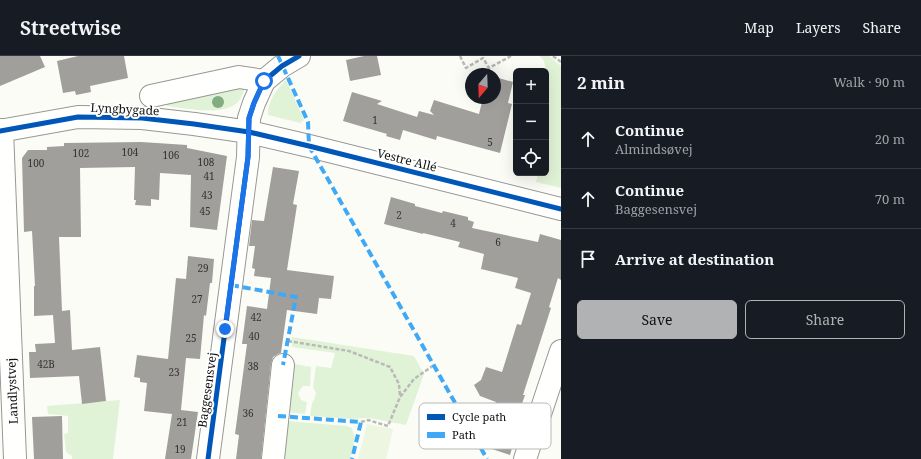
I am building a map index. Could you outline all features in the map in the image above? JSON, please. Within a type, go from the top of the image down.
[{"type":"street","points":[[264,81],[282,66],[299,56]]},
{"type":"street","name":"Lyngbygade","points":[[152,96],[239,77],[264,81]]},
{"type":"street","name":"Baggesensvej","points":[[208,459],[248,157],[250,113],[264,81]]},
{"type":"street","name":"Lyngbygade","points":[[1,131],[78,117],[111,116],[142,118],[249,132]]},
{"type":"street","name":"Landlystvej","points":[[1,131],[15,459]]},
{"type":"street","name":"Vestre Allé","points":[[249,132],[561,209]]},
{"type":"street","points":[[544,403],[561,351]]},
{"type":"street","points":[[272,459],[283,364]]},
{"type":"street","points":[[525,459],[528,449]]},
{"type":"path","points":[[460,56],[466,68],[483,58],[489,68],[511,56]]},
{"type":"path","points":[[553,56],[561,62]]},
{"type":"path","points":[[288,341],[349,351],[390,367],[399,384],[400,397]]},
{"type":"path","points":[[361,422],[368,420],[388,426],[400,397],[414,379],[434,365]]},
{"type":"green space","points":[[540,56],[549,56],[561,66],[561,188],[536,182],[537,176],[549,176],[549,68],[546,68],[544,61]]},
{"type":"green space","points":[[286,80],[304,120],[300,123],[268,115],[269,105],[273,96]]},
{"type":"green space","points":[[245,88],[238,102],[231,107],[223,109],[194,110],[167,106],[165,103]]},
{"type":"green space","points":[[292,337],[414,356],[424,374],[406,425],[369,418],[352,419],[310,416],[312,403],[316,393],[313,387],[316,366],[331,368],[335,353],[292,347]]},
{"type":"green space","points":[[290,363],[311,367],[310,386],[303,386],[298,393],[301,400],[307,402],[305,414],[286,412]]},
{"type":"green space","points":[[120,400],[113,459],[72,459],[72,456],[66,452],[64,434],[68,433],[68,416],[48,414],[47,406]]},
{"type":"green space","points":[[287,421],[347,426],[352,428],[355,438],[350,459],[283,459]]},
{"type":"green space","points":[[367,424],[393,429],[386,459],[358,459]]},
{"type":"building","points":[[0,56],[40,56],[45,67],[0,86]]},
{"type":"building","points":[[78,56],[124,56],[128,78],[90,86],[91,92],[76,95],[75,91],[63,93],[57,61]]},
{"type":"building","points":[[364,56],[377,56],[381,75],[350,81],[346,60]]},
{"type":"building","points":[[501,79],[513,82],[508,103],[512,104],[500,153],[437,136],[436,140],[403,130],[400,140],[386,136],[387,134],[343,121],[352,92],[382,101],[377,104],[417,117],[419,111],[434,115],[430,111],[434,100],[479,114],[482,104],[501,104]]},
{"type":"building","points":[[141,142],[187,145],[187,148],[227,156],[217,230],[190,227],[191,175],[160,173],[159,200],[151,199],[151,206],[135,205],[135,167],[80,168],[81,237],[59,237],[62,311],[70,310],[72,350],[100,347],[106,401],[82,404],[79,376],[30,378],[29,352],[36,352],[35,344],[55,343],[53,315],[34,316],[35,286],[32,231],[24,232],[22,158],[28,150],[47,150],[47,147],[64,146],[64,143]]},
{"type":"building","points":[[273,167],[299,171],[293,204],[297,205],[287,270],[334,276],[331,299],[319,298],[317,314],[287,310],[281,353],[273,357],[271,364],[261,459],[236,459],[239,435],[235,434],[247,344],[242,344],[247,306],[267,309],[271,278],[254,276],[255,269],[252,268],[255,246],[249,246],[252,220],[264,221]]},
{"type":"building","points":[[391,197],[415,204],[415,206],[442,213],[443,211],[468,217],[468,220],[474,222],[472,228],[538,242],[540,234],[561,240],[561,280],[558,278],[549,307],[551,308],[523,395],[525,395],[522,403],[496,403],[480,396],[474,385],[481,380],[486,367],[502,372],[517,324],[521,325],[531,293],[515,288],[518,278],[481,269],[484,254],[458,247],[460,242],[384,224]]},
{"type":"building","points":[[188,256],[214,259],[212,283],[210,283],[206,316],[204,315],[200,359],[186,358],[181,410],[198,412],[191,459],[165,459],[172,414],[144,411],[147,383],[140,382],[140,378],[134,377],[137,355],[168,359],[176,278],[186,279]]},
{"type":"building","points":[[62,416],[63,459],[34,459],[32,417]]},
{"type":"building","points":[[492,449],[512,449],[510,455]]},
{"type":"marked path","points":[[278,56],[308,122],[309,146],[455,403]]},
{"type":"marked path","points":[[231,285],[296,297],[283,365]]},
{"type":"marked path","points":[[278,416],[361,422],[352,459]]},
{"type":"marked path","points":[[481,449],[487,459]]},
{"type":"cycle path","points":[[208,459],[248,157],[249,118],[264,81],[282,66],[299,56]]},
{"type":"cycle path","points":[[0,131],[78,117],[142,118],[194,124],[249,132],[561,209]]},
{"type":"route","points":[[225,329],[248,157],[249,118],[264,81]]}]
